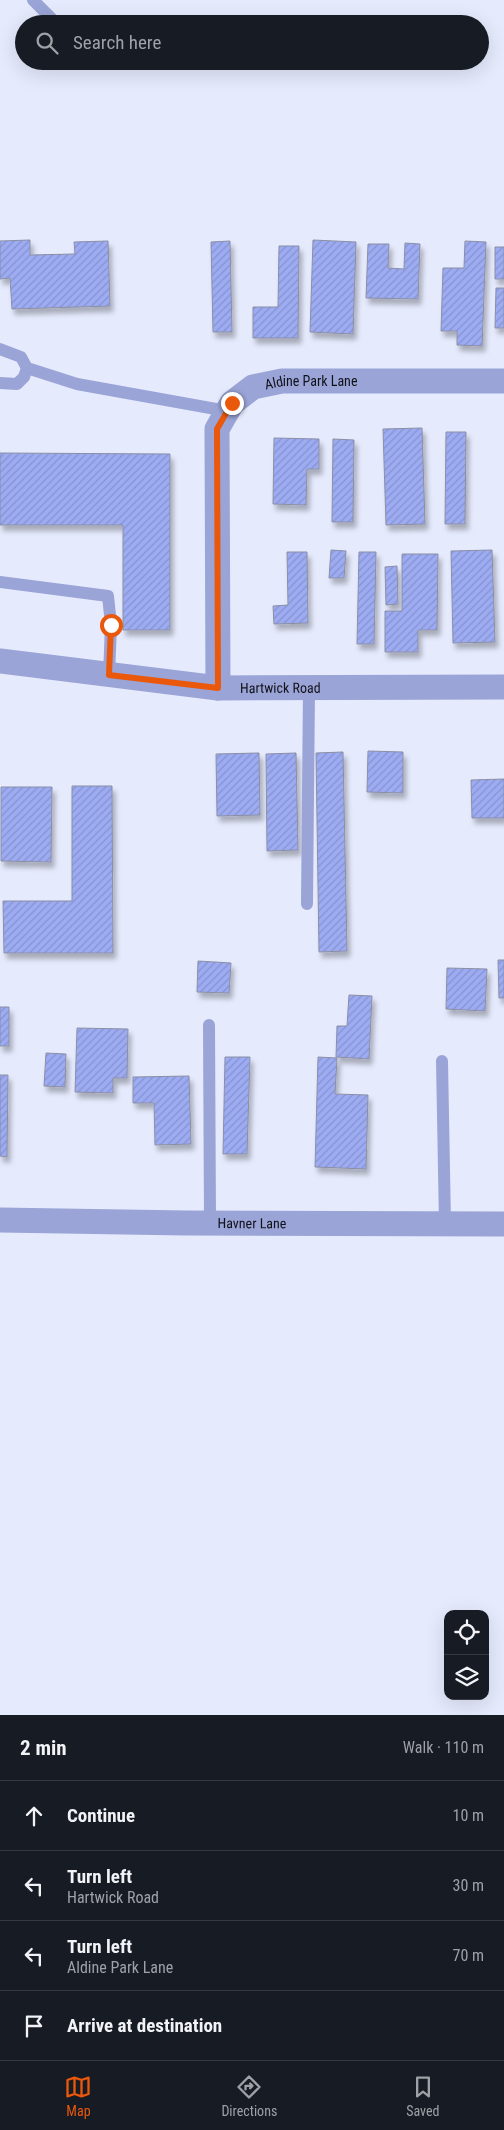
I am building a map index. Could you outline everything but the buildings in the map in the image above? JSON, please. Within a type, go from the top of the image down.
[{"type":"street","name":"Aldine Park Lane","points":[[218,688],[217,429],[232,403],[253,387],[282,381],[504,381]]},
{"type":"street","name":"Hartwick Road","points":[[0,661],[218,688],[504,687]]},
{"type":"street","name":"Havner Lane","points":[[0,1220],[504,1224]]},
{"type":"lane","points":[[33,0],[48,15]]},
{"type":"lane","points":[[0,349],[21,358],[27,368],[77,384],[227,411]]},
{"type":"lane","points":[[0,383],[17,384],[24,377],[27,368]]},
{"type":"lane","points":[[0,582],[108,596],[111,625],[109,675]]},
{"type":"lane","points":[[307,904],[309,688]]},
{"type":"lane","points":[[209,1026],[210,1223]]},
{"type":"lane","points":[[442,1061],[445,1224]]},
{"type":"route","points":[[111,625],[109,675],[218,688],[217,429],[232,403]]}]
